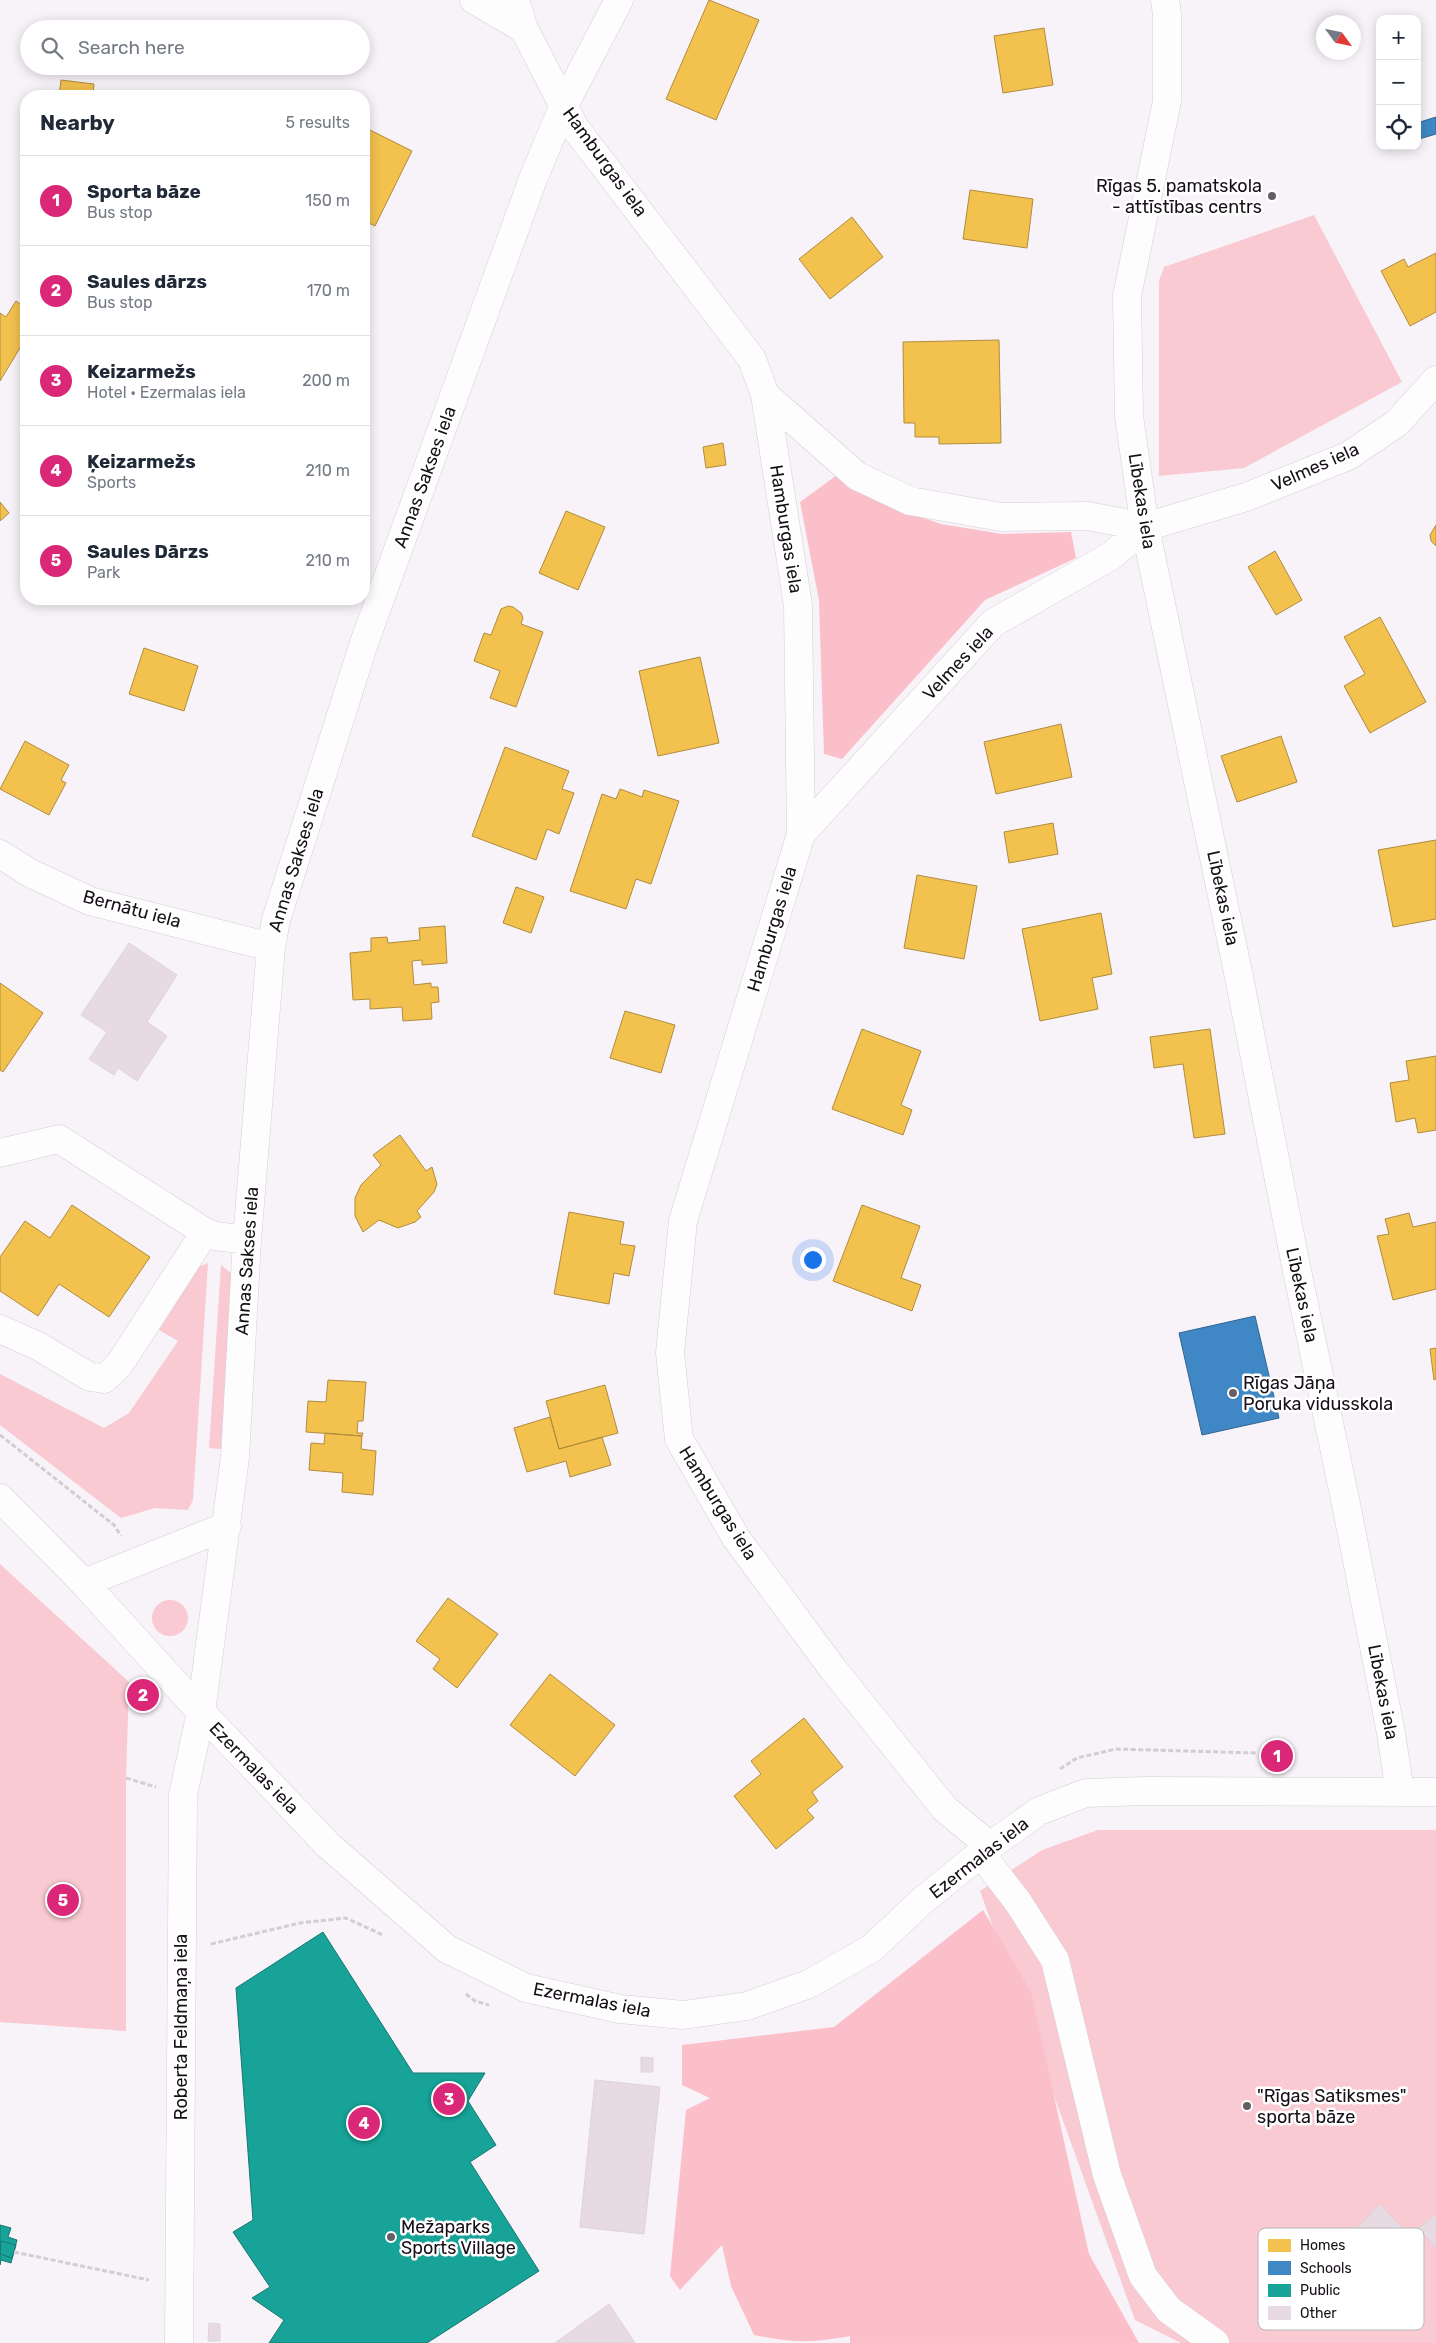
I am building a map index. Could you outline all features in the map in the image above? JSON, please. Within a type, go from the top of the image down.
[{"type":"street","points":[[474,0],[524,29]]},
{"type":"street","points":[[515,0],[524,29]]},
{"type":"street","name":"Annas Sakses iela","points":[[200,1712],[235,1457],[248,1240],[271,947],[276,920],[364,643],[533,179],[563,107],[619,0]]},
{"type":"street","name":"Lībekas iela","points":[[1165,0],[1167,14],[1167,100],[1127,296],[1129,416],[1145,527],[1239,977],[1296,1271],[1346,1504],[1391,1733],[1400,1792]]},
{"type":"street","name":"Hamburgas iela","points":[[524,29],[575,128],[752,359],[766,395],[798,605],[801,834],[683,1221],[670,1353],[679,1438],[736,1538],[833,1669],[945,1809],[986,1850],[1055,1960],[1108,2176],[1143,2276],[1169,2310],[1215,2343]]},
{"type":"street","name":"Velmes iela","points":[[801,834],[993,623],[1110,556],[1145,527],[1246,497],[1348,456],[1397,423],[1436,380]]},
{"type":"street","name":"Velmes iela","points":[[766,395],[857,476],[910,501],[1001,517],[1088,516],[1145,527]]},
{"type":"street","name":"Bernātu iela","points":[[0,854],[30,873],[90,901],[271,947]]},
{"type":"street","points":[[0,1153],[59,1139],[205,1232],[215,1236],[248,1240]]},
{"type":"street","points":[[0,1329],[38,1346],[90,1377],[104,1379],[119,1365],[205,1232]]},
{"type":"street","name":"Ezermalas iela","points":[[0,1498],[84,1583],[200,1712],[335,1851],[447,1949],[526,1988],[620,2009],[683,2015],[747,2006],[809,1984],[872,1948],[922,1902],[986,1850],[1039,1811],[1086,1793],[1145,1790],[1436,1792]]},
{"type":"street","points":[[84,1583],[226,1526]]},
{"type":"street","name":"Roberta Feldmaņa iela","points":[[179,2343],[183,1795],[200,1712]]},
{"type":"path","points":[[0,1435],[114,1525],[136,1562]]},
{"type":"path","points":[[206,1945],[300,1923],[346,1918],[391,1938]]},
{"type":"path","points":[[460,1990],[475,2001],[492,2006]]},
{"type":"path","points":[[14,2252],[148,2280],[180,2278]]},
{"type":"shaded area","points":[[1314,215],[1402,382],[1244,468],[1159,476],[1159,281],[1164,267]]},
{"type":"shaded area","points":[[837,475],[878,502],[941,524],[1002,534],[1071,532],[1076,558],[985,600],[842,759],[824,754],[819,600],[800,502]]},
{"type":"shaded area","points":[[208,1263],[193,1500],[188,1510],[155,1508],[121,1518],[0,1425],[0,1374],[104,1428],[129,1413],[178,1341],[159,1330],[198,1267]]},
{"type":"shaded area","points":[[221,1265],[232,1274],[221,1449],[209,1448]]},
{"type":"shaded area","points":[[0,1564],[129,1682],[126,1778],[126,2031],[0,2022]]},
{"type":"shaded area","points":[[170,1600],[182,1606],[188,1618],[182,1630],[170,1636],[158,1630],[152,1618],[158,1606]]},
{"type":"shaded area","name":"\"Rīgas Satiksmes\" sporta bāze","points":[[1098,1830],[1436,1830],[1436,2343],[1181,2343],[1135,2320],[980,1891],[1042,1850]]},
{"type":"shaded area","points":[[983,1910],[1031,1992],[1089,2254],[1139,2343],[850,2343],[850,2336],[802,2341],[780,2340],[754,2335],[731,2286],[722,2245],[680,2290],[670,2276],[686,2110],[710,2098],[682,2085],[682,2045],[834,2027]]},
{"type":"building: Homes","points":[[709,0],[759,20],[716,120],[666,99]]},
{"type":"building: Homes","points":[[1044,28],[1053,85],[1003,93],[994,36]]},
{"type":"building: Homes","points":[[61,80],[94,84],[93,90],[60,90]]},
{"type":"building: Homes","points":[[370,130],[412,151],[375,226],[370,224]]},
{"type":"building: Homes","points":[[970,190],[1033,199],[1027,248],[963,239]]},
{"type":"building: Homes","points":[[852,217],[883,257],[830,299],[799,259]]},
{"type":"building: Homes","points":[[1436,253],[1436,312],[1410,326],[1381,271],[1404,259],[1408,267]]},
{"type":"building: Homes","points":[[16,301],[20,304],[20,348],[0,381],[0,313],[6,317]]},
{"type":"building: Homes","points":[[999,340],[1001,443],[939,444],[939,437],[915,437],[915,423],[904,423],[903,342]]},
{"type":"building: Homes","points":[[723,443],[726,465],[706,468],[703,447]]},
{"type":"building: Homes","points":[[0,502],[9,513],[0,521]]},
{"type":"building: Homes","points":[[566,511],[605,527],[578,590],[539,573]]},
{"type":"building: Homes","points":[[1436,525],[1436,546],[1431,541],[1430,535]]},
{"type":"building: Homes","points":[[1275,551],[1302,600],[1276,615],[1248,567]]},
{"type":"building: Homes","points":[[508,606],[521,613],[523,618],[521,624],[543,632],[516,707],[490,698],[500,671],[474,661],[484,633],[491,635],[501,609]]},
{"type":"building: Homes","points":[[1380,617],[1426,702],[1370,733],[1344,686],[1365,674],[1344,637]]},
{"type":"building: Homes","points":[[144,648],[198,666],[184,711],[129,694]]},
{"type":"building: Homes","points":[[700,657],[719,743],[658,756],[639,671]]},
{"type":"building: Homes","points":[[1061,724],[1072,777],[996,794],[984,742]]},
{"type":"building: Homes","points":[[1281,736],[1297,782],[1237,802],[1221,756]]},
{"type":"building: Homes","points":[[25,741],[69,765],[61,780],[66,783],[49,815],[0,789]]},
{"type":"building: Homes","points":[[505,747],[569,771],[562,789],[574,793],[559,834],[547,829],[536,860],[472,836]]},
{"type":"building: Homes","points":[[620,789],[642,797],[644,790],[679,801],[651,884],[636,879],[626,909],[570,891],[602,794],[616,799]]},
{"type":"building: Homes","points":[[1053,823],[1058,854],[1009,863],[1004,832]]},
{"type":"building: Homes","points":[[1436,840],[1436,919],[1393,927],[1378,850]]},
{"type":"building: Homes","points":[[917,875],[977,886],[964,959],[904,948]]},
{"type":"building: Homes","points":[[516,887],[544,897],[531,933],[503,923]]},
{"type":"building: Homes","points":[[1101,913],[1112,974],[1092,978],[1098,1009],[1040,1021],[1022,929]]},
{"type":"building: Homes","points":[[445,926],[447,963],[422,965],[422,960],[412,961],[414,985],[431,983],[431,987],[438,987],[439,1002],[431,1003],[432,1019],[403,1021],[402,1007],[370,1009],[370,999],[353,1000],[350,953],[371,951],[371,938],[387,937],[388,943],[420,940],[419,928]]},
{"type":"building: Homes","points":[[0,983],[43,1013],[3,1072],[0,1070]]},
{"type":"building: Homes","points":[[625,1011],[675,1025],[661,1073],[610,1058]]},
{"type":"building: Homes","points":[[862,1029],[921,1051],[901,1105],[912,1110],[903,1135],[832,1109]]},
{"type":"building: Homes","points":[[1210,1029],[1225,1134],[1194,1138],[1183,1064],[1154,1068],[1150,1037]]},
{"type":"building: Homes","points":[[1436,1056],[1436,1130],[1418,1133],[1415,1118],[1396,1122],[1390,1083],[1409,1080],[1406,1061]]},
{"type":"building: Homes","points":[[400,1135],[426,1171],[432,1167],[437,1184],[434,1192],[417,1211],[421,1217],[415,1222],[398,1228],[379,1220],[363,1232],[355,1216],[355,1198],[361,1185],[381,1165],[373,1155]]},
{"type":"building: Homes","points":[[72,1205],[150,1257],[109,1317],[59,1284],[38,1316],[0,1291],[0,1257],[25,1221],[50,1238]]},
{"type":"building: Homes","points":[[862,1205],[920,1226],[901,1278],[921,1285],[912,1311],[833,1281]]},
{"type":"building: Homes","points":[[569,1212],[624,1222],[620,1244],[635,1246],[629,1276],[614,1273],[609,1304],[554,1294]]},
{"type":"building: Homes","points":[[1409,1213],[1413,1227],[1436,1222],[1436,1289],[1393,1300],[1377,1236],[1389,1234],[1385,1219]]},
{"type":"building: Homes","points":[[1436,1348],[1436,1379],[1434,1380],[1430,1349]]},
{"type":"building: Homes","points":[[328,1380],[366,1382],[363,1421],[358,1421],[357,1433],[363,1433],[362,1436],[306,1432],[308,1401],[326,1402]]},
{"type":"building: Homes","points":[[605,1385],[618,1433],[559,1449],[546,1401]]},
{"type":"building: Homes","points":[[550,1417],[559,1449],[602,1437],[611,1465],[570,1477],[566,1461],[527,1472],[514,1428]]},
{"type":"building: Homes","points":[[325,1433],[362,1436],[361,1449],[376,1451],[373,1495],[342,1492],[343,1473],[309,1470],[311,1443],[324,1444]]},
{"type":"building: Homes","points":[[448,1598],[498,1634],[457,1688],[433,1669],[440,1659],[416,1641]]},
{"type":"building: Homes","points":[[550,1674],[615,1725],[575,1776],[510,1725]]},
{"type":"building: Homes","points":[[804,1718],[843,1767],[812,1792],[818,1801],[807,1810],[814,1818],[776,1849],[734,1796],[761,1774],[751,1761]]},
{"type":"building: Schools","points":[[1436,117],[1436,134],[1421,138],[1421,122]]},
{"type":"building: Schools","name":"Rīgas Jāņa Poruka vidusskola","points":[[1255,1316],[1279,1418],[1202,1435],[1179,1333]]},
{"type":"building: Public","points":[[323,1932],[413,2073],[485,2073],[468,2101],[496,2145],[470,2162],[539,2271],[427,2343],[269,2343],[284,2320],[252,2298],[270,2287],[233,2232],[253,2220],[236,1988]]},
{"type":"building: Public","points":[[0,2225],[11,2228],[8,2237],[17,2240],[11,2263],[1,2260],[0,2265]]},
{"type":"building: Public","points":[[1,2241],[16,2245],[12,2258],[0,2254]]},
{"type":"building: Other","points":[[129,943],[177,975],[147,1022],[167,1036],[137,1081],[118,1068],[114,1075],[89,1059],[107,1032],[81,1015]]},
{"type":"building: Other","points":[[641,2057],[653,2058],[653,2072],[641,2072]]},
{"type":"building: Other","points":[[595,2080],[660,2087],[644,2234],[580,2227]]},
{"type":"building: Other","points":[[1380,2204],[1402,2228],[1357,2228]]},
{"type":"building: Other","points":[[1436,2214],[1436,2249],[1424,2234],[1424,2228],[1419,2228]]},
{"type":"building: Other","points":[[609,2304],[635,2343],[555,2343]]},
{"type":"building: Other","points":[[209,2323],[220,2324],[220,2341],[208,2341]]},
{"type":"place","name":"Rīgas 5. pamatskola - attīstības centrs","points":[[1272,196]]},
{"type":"place","name":"Rīgas Jāņa Poruka vidusskola","points":[[1233,1393]]},
{"type":"place","name":"Saules dārzs","points":[[143,1695]]},
{"type":"place","name":"Sporta bāze","points":[[1277,1756]]},
{"type":"place","name":"Saules Dārzs","points":[[63,1900]]},
{"type":"place","name":"Keizarmežs","points":[[449,2099]]},
{"type":"place","name":"\"Rīgas Satiksmes\" sporta bāze","points":[[1247,2106]]},
{"type":"place","name":"Ķeizarmežs","points":[[364,2123]]},
{"type":"place","name":"Mežaparks Sports Village","points":[[391,2237]]}]
